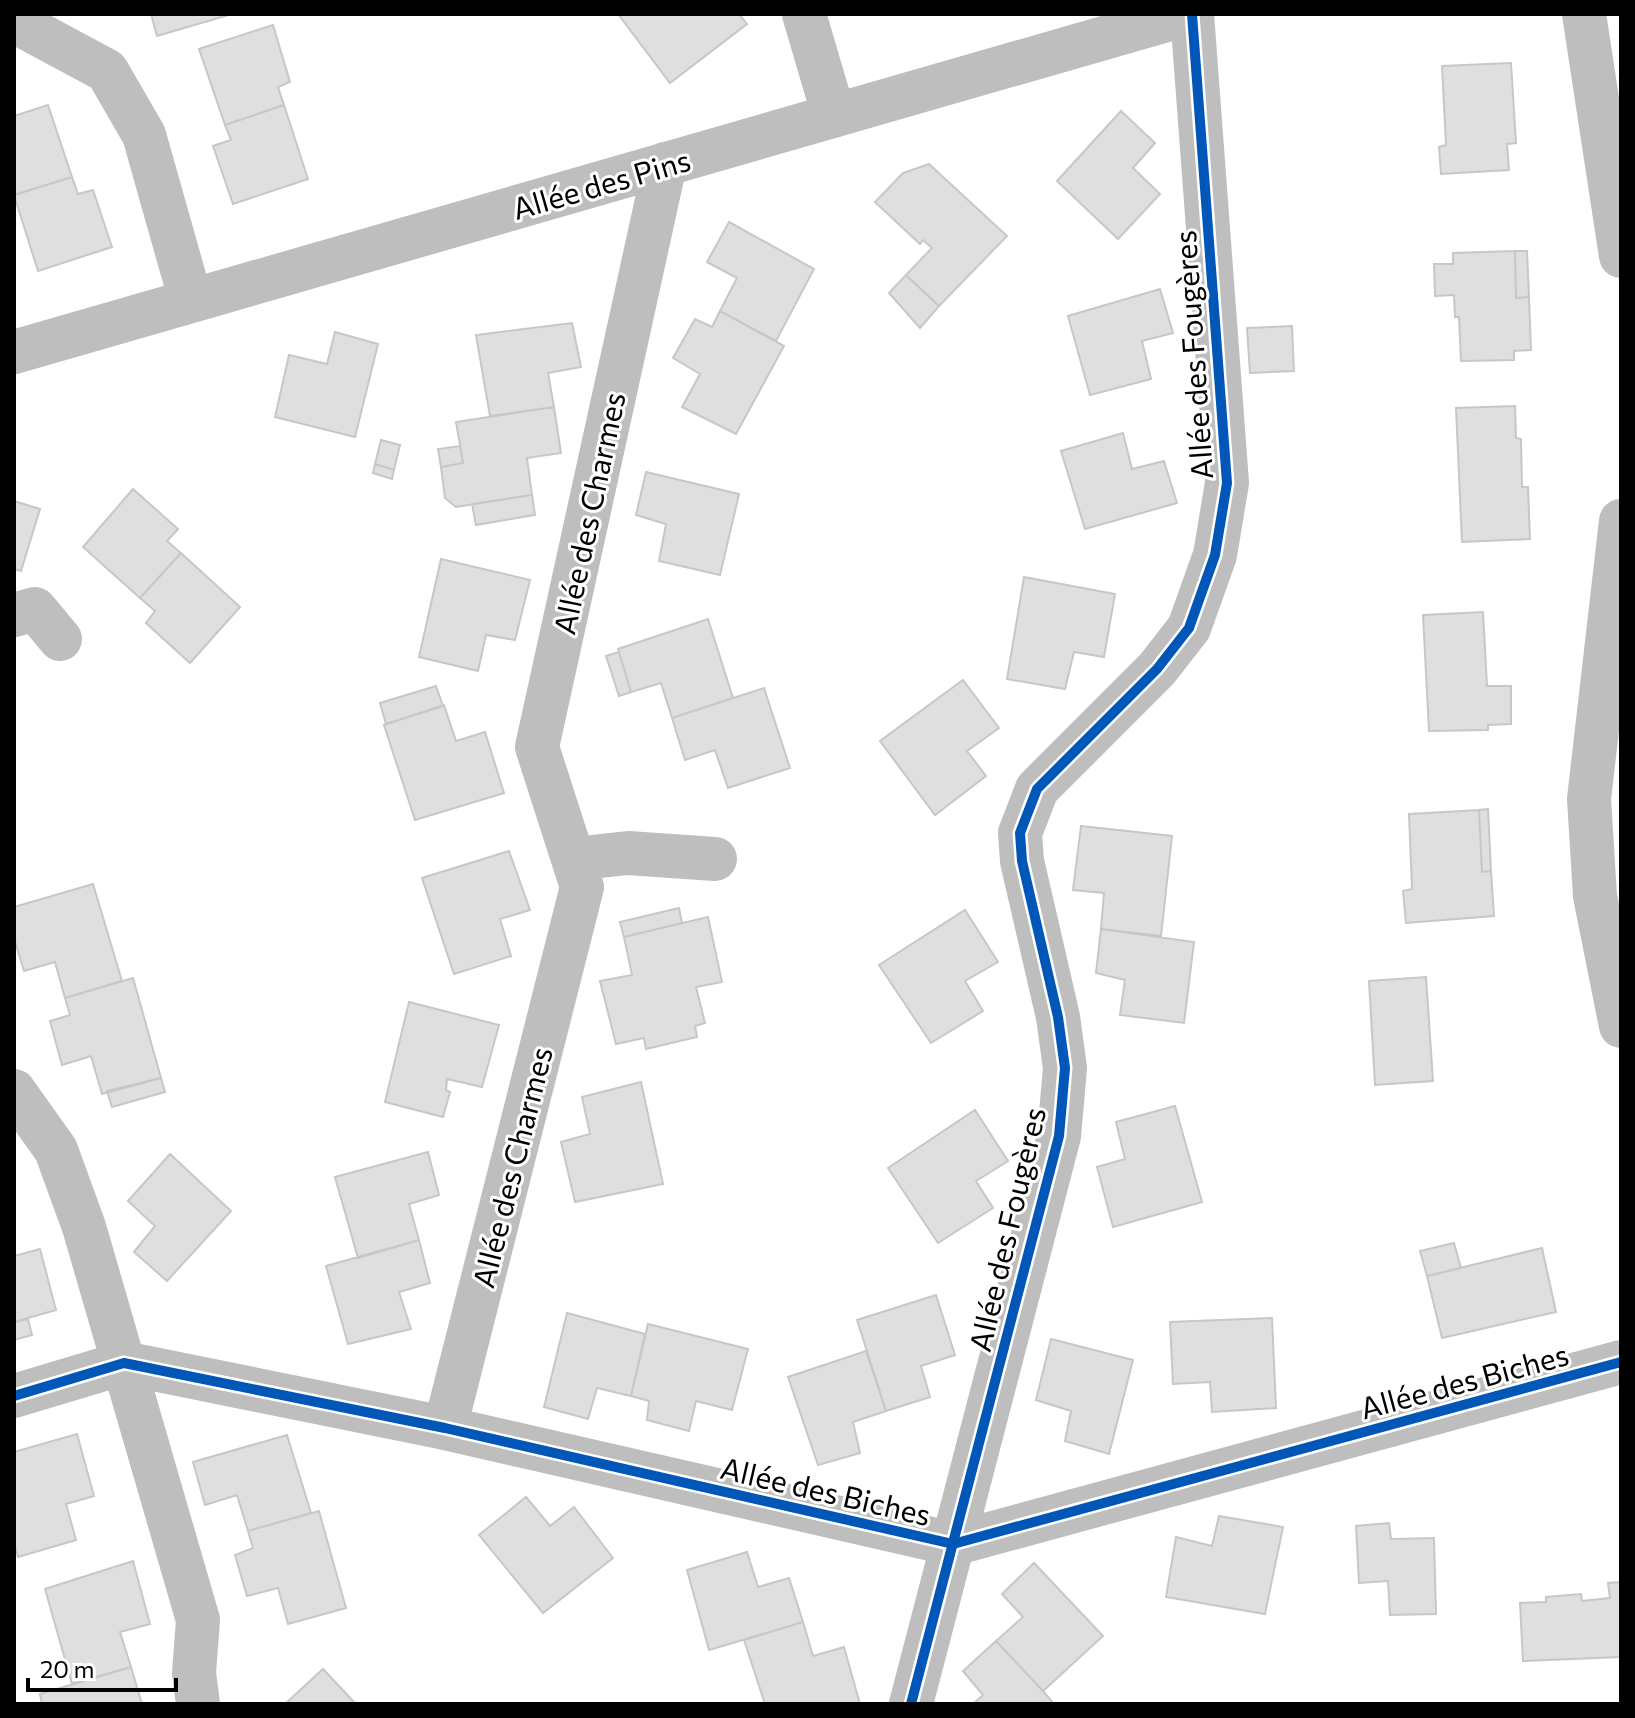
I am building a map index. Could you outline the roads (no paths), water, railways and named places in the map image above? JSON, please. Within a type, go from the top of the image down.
[{"type":"street","points":[[804,14],[834,116]]},
{"type":"street","name":"Allée des Pins","points":[[14,352],[1190,14]]},
{"type":"street","name":"Allée des Fougères","points":[[911,1704],[1059,1136],[1065,1068],[1058,1017],[1022,861],[1020,833],[1037,789],[1157,669],[1189,628],[1215,555],[1225,497],[1227,483],[1190,14]]},
{"type":"street","points":[[1584,14],[1621,256]]},
{"type":"street","points":[[14,21],[107,71],[144,135],[191,301]]},
{"type":"street","name":"Allée des Charmes","points":[[445,1428],[582,887],[537,747],[665,164]]},
{"type":"street","points":[[1621,521],[1589,799],[1595,896],[1621,1026]]},
{"type":"street","points":[[14,615],[35,609],[60,639]]},
{"type":"street","points":[[573,859],[628,853],[715,859]]},
{"type":"street","points":[[14,1091],[56,1150],[84,1227],[198,1620],[194,1673],[198,1704]]},
{"type":"street","name":"Allée des Biches","points":[[14,1396],[124,1363],[445,1428],[953,1544],[1621,1362]]}]
